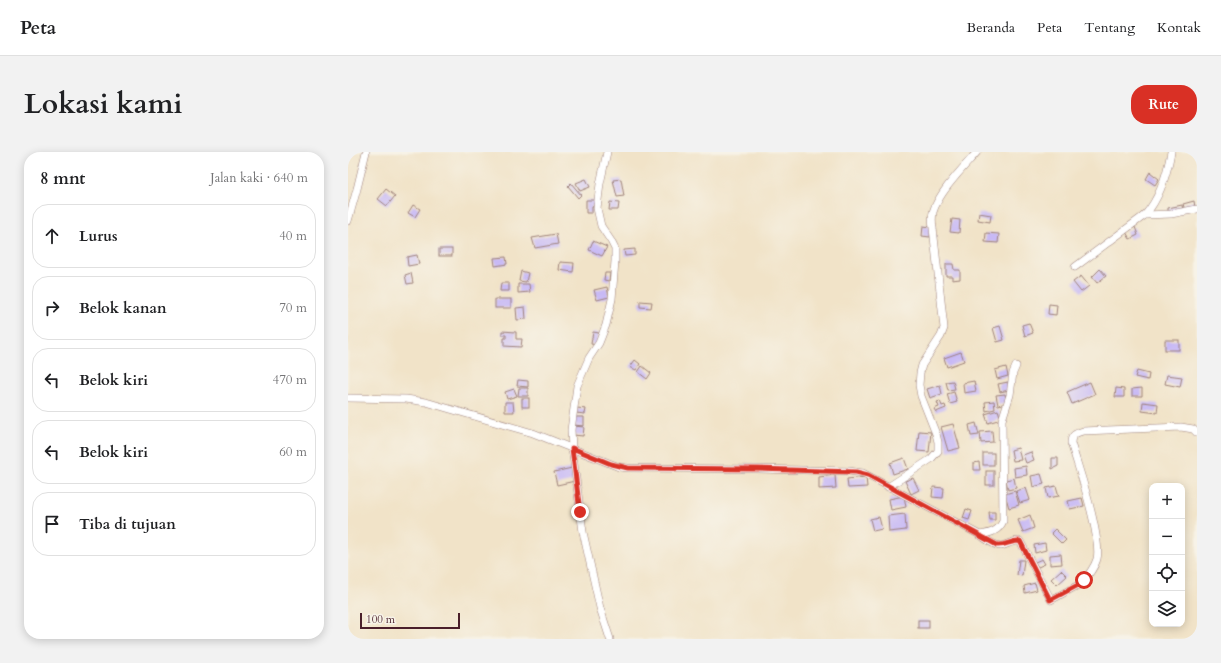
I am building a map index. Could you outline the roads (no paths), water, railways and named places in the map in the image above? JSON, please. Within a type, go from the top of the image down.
[{"type":"street","points":[[348,221],[366,152]]},
{"type":"street","points":[[607,152],[600,184],[597,208],[601,226],[615,248],[612,299],[606,325],[599,343],[589,358],[577,386],[571,430],[583,532],[600,608],[610,639]]},
{"type":"street","points":[[888,487],[931,459],[938,451],[938,442],[921,396],[919,385],[922,366],[941,336],[944,328],[933,228],[933,214],[935,207],[946,189],[977,152]]},
{"type":"street","points":[[1075,267],[1145,215],[1151,208],[1160,192],[1171,152]]},
{"type":"street","points":[[1145,215],[1171,214],[1197,209]]},
{"type":"street","points":[[980,535],[989,534],[998,529],[1003,521],[1002,420],[1010,396],[1013,373],[1016,366]]},
{"type":"street","points":[[348,398],[426,402],[533,433],[611,464],[628,468],[849,471],[868,475],[998,546],[1020,541],[1049,599],[1051,600],[1080,584],[1092,570],[1097,558],[1094,518],[1071,443],[1071,439],[1074,434],[1083,430],[1181,427],[1193,429],[1197,433]]}]
